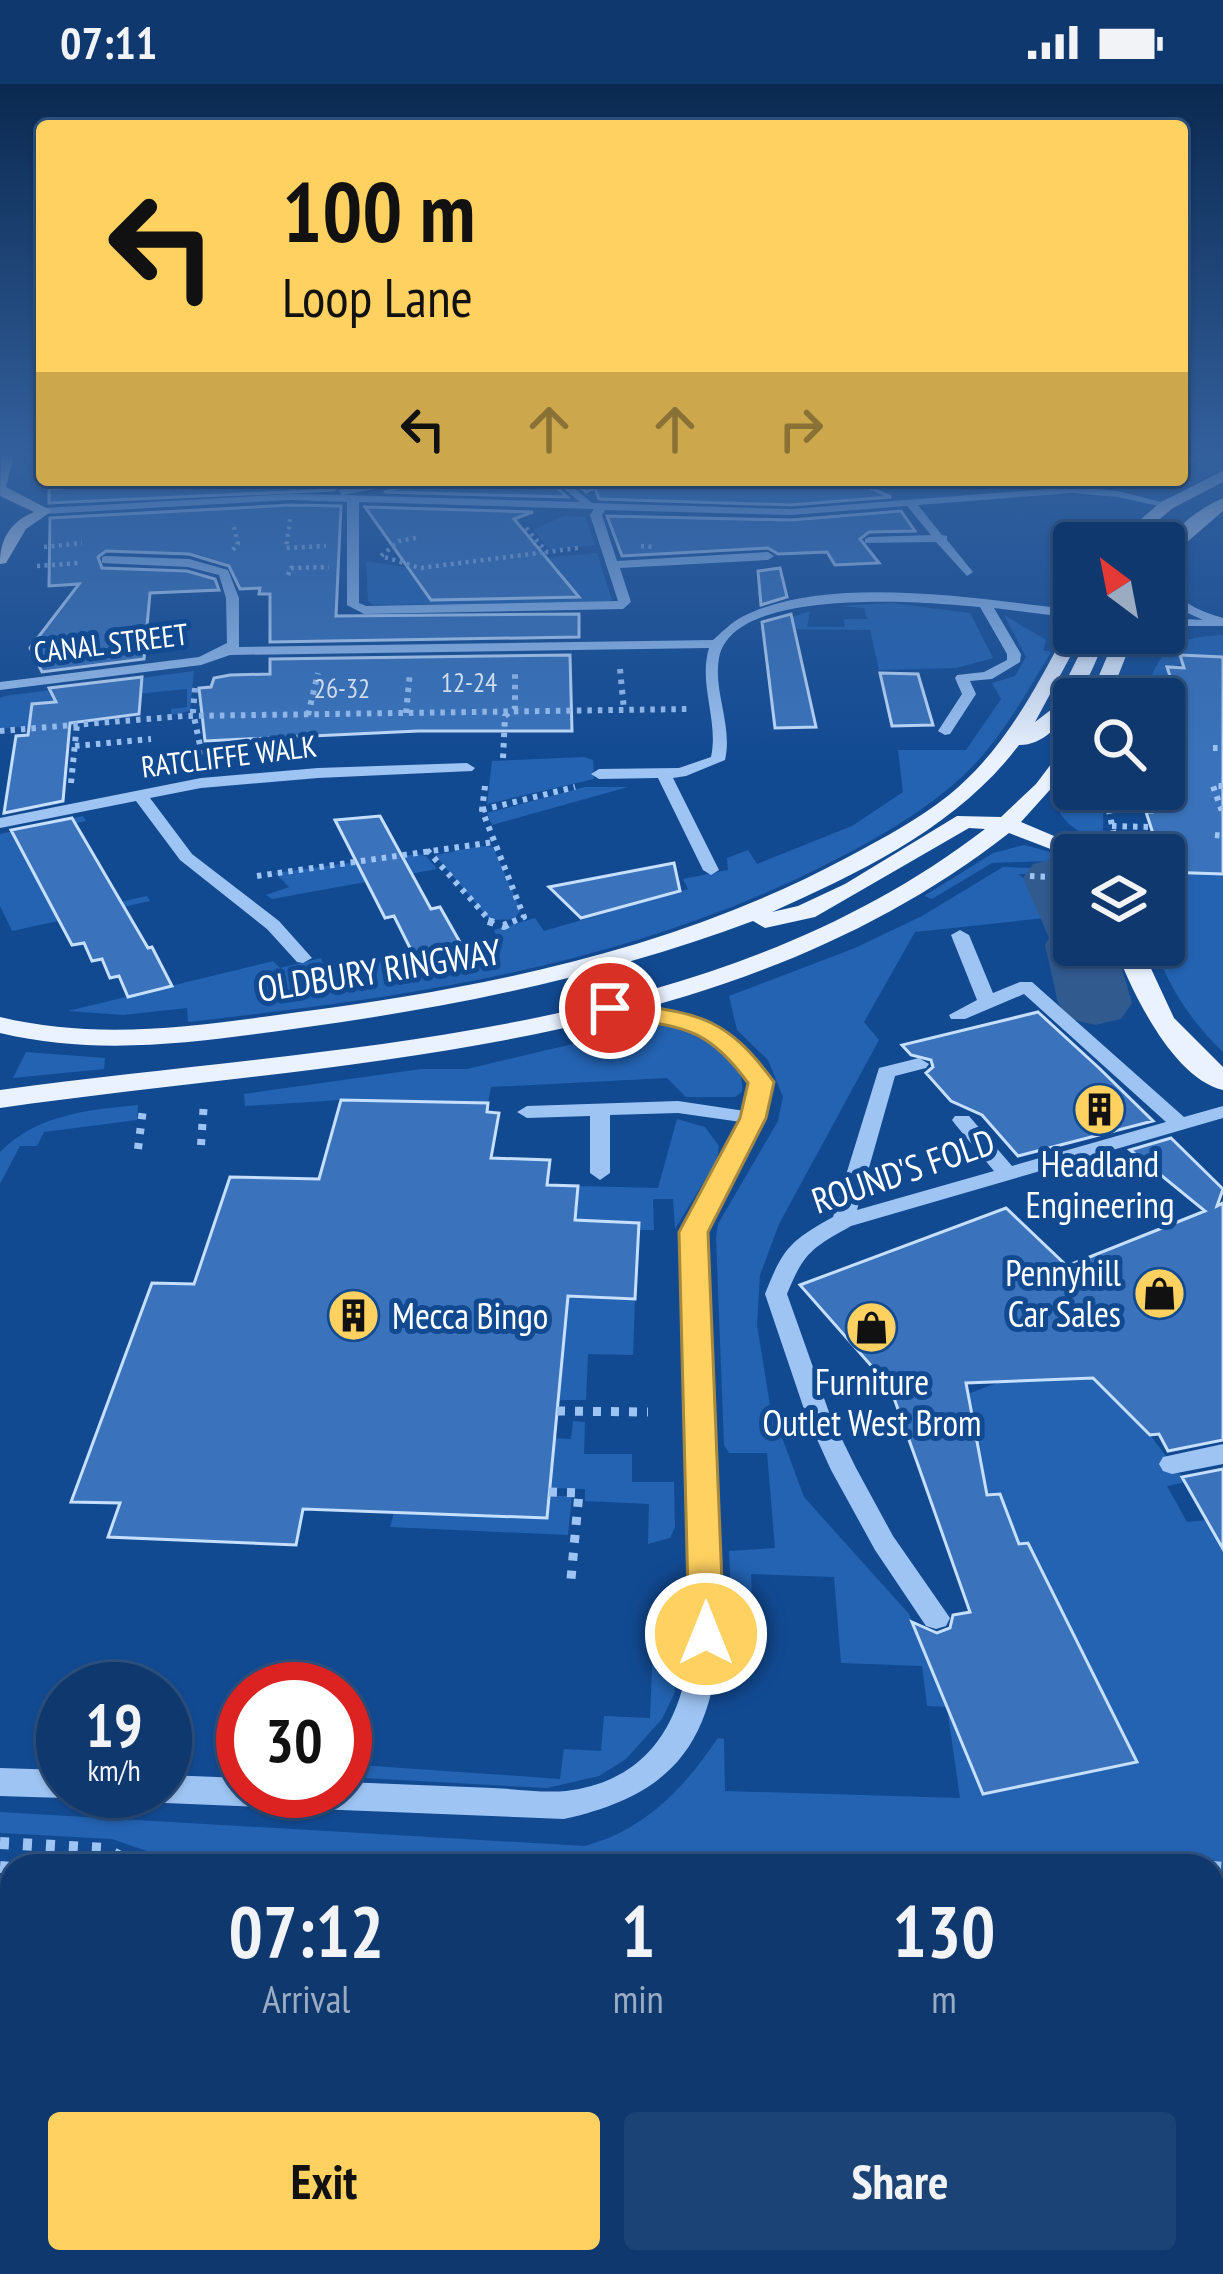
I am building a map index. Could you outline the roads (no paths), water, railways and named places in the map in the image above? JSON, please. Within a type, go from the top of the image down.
[{"type":"main road","name":"OLDBURY RINGWAY","points":[[0,1025],[93,1040],[173,1037],[484,992],[676,940],[771,905],[858,862],[967,791],[1004,752],[1037,706],[1063,654]]},
{"type":"main road","points":[[1004,752],[1060,712],[1089,654]]},
{"type":"main road","points":[[0,1099],[406,1052],[610,1008],[822,935],[953,864],[1005,824],[1053,776]]},
{"type":"main road","points":[[676,940],[806,912],[900,863],[965,821],[1005,824],[1053,842]]},
{"type":"main road","points":[[1135,966],[1151,1011],[1179,1044],[1223,1082]]},
{"type":"street","points":[[354,554],[354,607],[520,609],[622,605],[626,602],[609,554]]},
{"type":"street","points":[[744,554],[745,558]]},
{"type":"street","points":[[955,554],[967,572]]},
{"type":"street","points":[[613,565],[768,556]]},
{"type":"street","name":"CANAL STREET","points":[[106,560],[189,563],[224,573],[231,584],[235,634],[235,644],[228,651]]},
{"type":"street","points":[[592,779],[708,766],[721,752],[712,663],[717,644],[744,621],[817,601],[875,596],[1053,612]]},
{"type":"street","points":[[945,731],[969,694],[962,678],[1006,669],[1014,654],[985,604]]},
{"type":"street","points":[[1185,608],[1223,624]]},
{"type":"street","points":[[516,646],[520,609]]},
{"type":"street","points":[[1185,623],[1223,624]]},
{"type":"street","name":"CANAL STREET","points":[[0,686],[201,661],[228,651],[717,644]]},
{"type":"street","points":[[428,768],[429,787]]},
{"type":"street","name":"RATCLIFFE WALK","points":[[0,823],[245,778],[467,768]]},
{"type":"street","points":[[663,773],[711,870]]},
{"type":"street","points":[[139,794],[186,857],[273,926],[303,958]]},
{"type":"street","points":[[960,935],[986,999]]},
{"type":"street","points":[[958,1015],[986,999],[1026,986],[1181,1126]]},
{"type":"street","points":[[192,1790],[564,1805],[598,1800],[626,1787],[675,1746],[700,1698],[706,1646],[694,1232],[753,1118],[761,1082],[733,1045],[696,1022],[610,1008]]},
{"type":"street","points":[[844,1221],[886,1072],[919,1064]]},
{"type":"street","points":[[527,1112],[678,1107],[753,1118]]},
{"type":"street","points":[[600,1109],[600,1173]]},
{"type":"street","name":"ROUND'S FOLD","points":[[936,1618],[884,1543],[818,1415],[776,1294],[790,1258],[808,1240],[844,1221],[1223,1112]]},
{"type":"street","points":[[962,1120],[1007,1173]]},
{"type":"street","points":[[1172,1464],[1223,1454]]},
{"type":"street","points":[[0,1782],[36,1783]]},
{"type":"waterway","points":[[1085,966],[1095,1003]]},
{"type":"place","name":"Headland Engineering","points":[[1100,1109]]},
{"type":"place","name":"Pennyhill Car Sales","points":[[1160,1294]]},
{"type":"place","name":"Mecca Bingo","points":[[353,1316]]},
{"type":"place","name":"Furniture Outlet West Brom","points":[[872,1327]]}]
